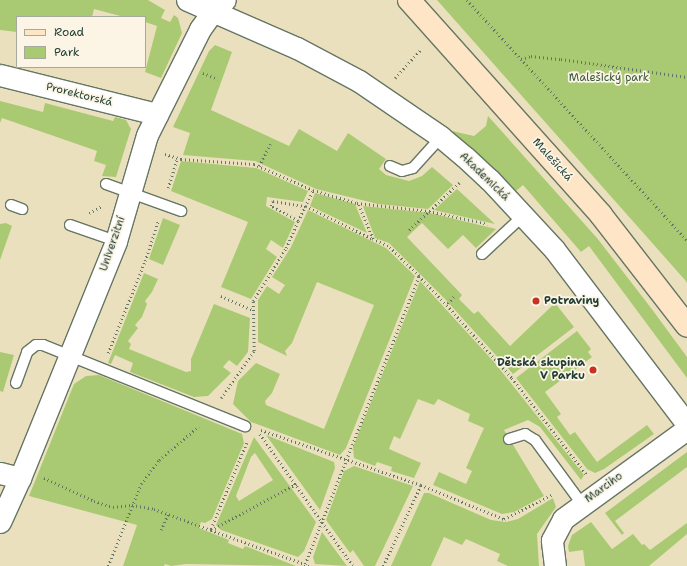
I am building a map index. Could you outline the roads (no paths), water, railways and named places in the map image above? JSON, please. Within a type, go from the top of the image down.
[{"type":"street","name":"Akademická","points":[[187,0],[219,6],[297,48],[383,96],[441,137],[489,179],[554,249],[687,424]]},
{"type":"street","name":"Malešická","points":[[409,0],[601,215],[687,326]]},
{"type":"street","name":"Univerzitní","points":[[0,522],[20,478],[116,241],[142,149],[157,114],[200,29],[219,6]]},
{"type":"street","name":"Prorektorská","points":[[0,76],[157,114]]},
{"type":"street","name":"Marciho","points":[[555,566],[552,551],[554,532],[569,513],[687,429]]},
{"type":"street","points":[[0,474],[20,478]]},
{"type":"lane","points":[[390,166],[402,171],[413,168],[441,137]]},
{"type":"lane","points":[[106,184],[180,211]]},
{"type":"lane","points":[[11,205],[22,209]]},
{"type":"lane","points":[[482,254],[524,215]]},
{"type":"lane","points":[[70,225],[116,241]]},
{"type":"lane","points":[[16,383],[30,348],[43,345],[102,367],[245,426]]},
{"type":"lane","points":[[509,439],[525,434],[535,440],[582,504]]},
{"type":"place","name":"Potraviny","points":[[536,301]]},
{"type":"place","name":"Dětská skupina V Parku","points":[[593,370]]},
{"type":"park label","name":"Malešický park","points":[[609,78]]}]
